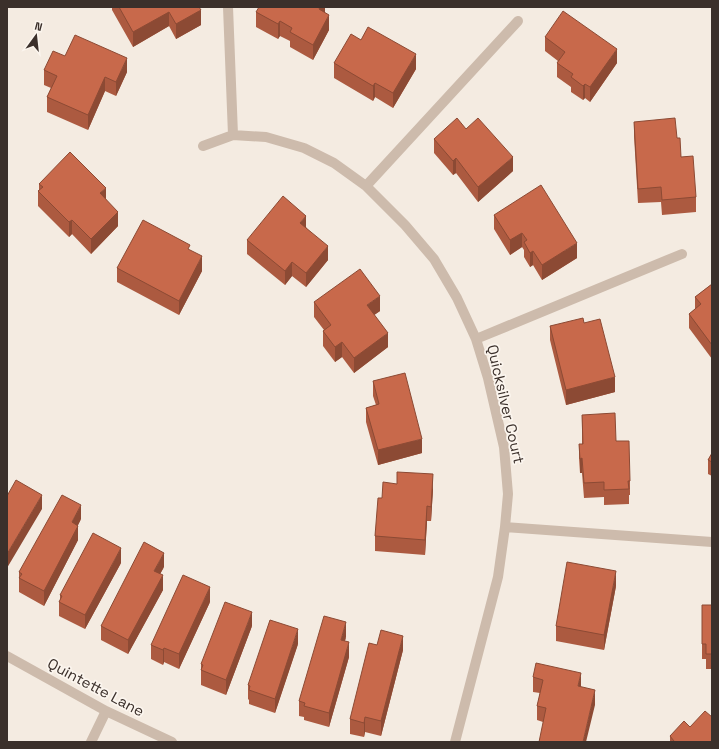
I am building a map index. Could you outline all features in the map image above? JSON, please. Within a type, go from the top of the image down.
[{"type":"street","points":[[228,7],[233,135]]},
{"type":"street","points":[[366,186],[518,20]]},
{"type":"street","name":"Quicksilver Court","points":[[203,146],[233,135],[266,136],[304,148],[334,164],[366,186],[406,225],[434,259],[457,298],[476,339],[488,378],[504,447],[508,494],[498,577],[455,742]]},
{"type":"street","points":[[476,339],[682,254]]},
{"type":"street","points":[[505,527],[712,542]]},
{"type":"street","name":"Quintette Lane","points":[[7,656],[106,711],[172,742]]},
{"type":"street","points":[[91,742],[106,711]]},
{"type":"building","points":[[119,7],[199,7],[201,10],[176,24],[169,12],[133,32]]},
{"type":"building","points":[[259,7],[320,7],[319,9],[329,15],[313,45],[290,32],[292,28],[280,21],[278,24],[256,12]]},
{"type":"building","points":[[563,11],[617,49],[590,87],[585,84],[583,86],[571,77],[573,74],[557,63],[565,52],[545,37]]},
{"type":"building","points":[[368,27],[416,54],[393,93],[375,83],[373,86],[334,63],[351,34],[361,40]]},
{"type":"building","points":[[75,35],[127,58],[116,82],[105,77],[88,115],[47,97],[57,76],[44,70],[53,51],[65,56]]},
{"type":"building","points":[[457,118],[466,129],[478,118],[513,157],[478,187],[456,158],[453,161],[434,139]]},
{"type":"building","points":[[675,118],[677,138],[680,138],[681,157],[693,156],[696,197],[662,200],[661,187],[638,189],[634,122]]},
{"type":"building","points":[[70,152],[106,188],[100,193],[118,212],[91,239],[72,220],[69,222],[38,191],[43,187],[39,184]]},
{"type":"building","points":[[541,185],[577,243],[542,265],[533,251],[530,253],[524,242],[527,240],[522,233],[510,240],[494,215]]},
{"type":"building","points":[[283,196],[306,216],[300,223],[328,246],[306,273],[292,262],[285,271],[247,240]]},
{"type":"building","points":[[143,220],[190,245],[188,249],[202,256],[179,301],[117,268]]},
{"type":"building","points":[[360,269],[380,296],[367,305],[388,333],[354,358],[342,342],[335,347],[323,331],[331,325],[314,302]]},
{"type":"building","points":[[712,284],[712,345],[689,314],[701,304],[695,297]]},
{"type":"building","points":[[583,318],[584,323],[600,319],[615,377],[566,390],[550,326]]},
{"type":"building","points":[[405,373],[422,439],[378,450],[366,408],[379,404],[373,381]]},
{"type":"building","points":[[615,413],[616,441],[629,441],[629,489],[604,490],[604,482],[584,483],[579,444],[583,444],[582,415]]},
{"type":"building","points":[[712,453],[712,462],[708,460]]},
{"type":"building","points":[[397,472],[433,474],[431,507],[427,506],[425,540],[375,536],[378,498],[382,498],[383,482],[397,484]]},
{"type":"building","points":[[16,480],[42,495],[7,554],[7,496]]},
{"type":"building","points":[[62,495],[81,505],[72,522],[78,526],[44,591],[19,578],[22,574],[19,572]]},
{"type":"building","points":[[93,533],[121,548],[85,615],[59,602],[62,596],[60,595]]},
{"type":"building","points":[[144,542],[164,553],[154,571],[163,575],[128,640],[101,626]]},
{"type":"building","points":[[567,562],[616,571],[604,635],[556,626]]},
{"type":"building","points":[[183,575],[210,587],[179,654],[151,645]]},
{"type":"building","points":[[225,602],[252,612],[226,680],[201,670],[203,665],[201,664]]},
{"type":"building","points":[[702,605],[712,605],[712,654],[706,654],[706,644],[702,644]]},
{"type":"building","points":[[324,616],[346,622],[341,640],[349,642],[329,713],[304,706],[305,703],[299,701]]},
{"type":"building","points":[[270,620],[298,629],[275,699],[249,690],[250,686],[248,685]]},
{"type":"building","points":[[381,630],[403,636],[381,721],[365,717],[364,723],[350,719],[369,643],[377,645]]},
{"type":"building","points":[[536,663],[581,673],[578,686],[595,690],[583,742],[539,742],[546,708],[537,706],[543,680],[533,677]]},
{"type":"building","points":[[705,711],[712,717],[712,742],[673,742],[674,741],[670,736],[684,721],[690,727]]}]
